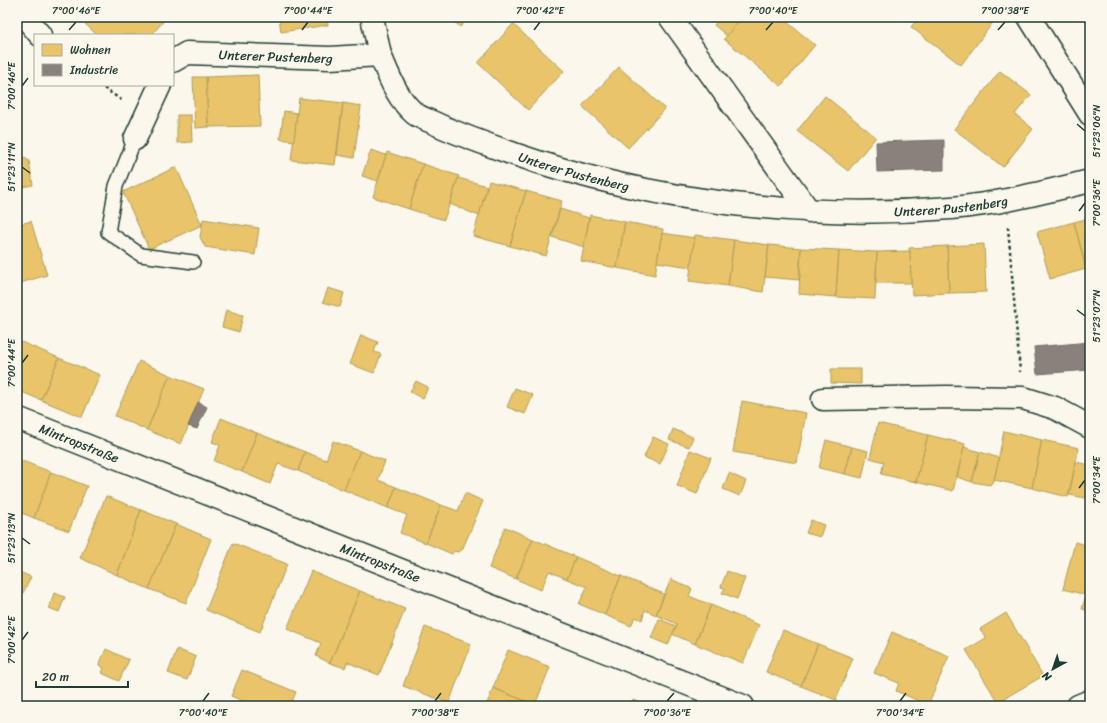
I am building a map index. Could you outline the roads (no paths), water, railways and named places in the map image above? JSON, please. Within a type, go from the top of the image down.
[{"type":"street","points":[[25,17],[39,34]]},
{"type":"street","name":"Unterer Pustenberg","points":[[372,17],[380,56],[396,93],[415,114],[456,134],[547,165],[641,188],[732,204],[808,211],[952,208],[1006,201],[1090,181]]},
{"type":"street","points":[[670,17],[808,211]]},
{"type":"street","points":[[1029,17],[1090,114]]},
{"type":"street","name":"Unterer Pustenberg","points":[[174,60],[187,53],[330,58],[380,56]]},
{"type":"street","points":[[135,139],[160,86]]},
{"type":"street","points":[[823,399],[946,397],[1022,398],[1055,408],[1090,427]]},
{"type":"street","name":"Mintropstraße","points":[[17,418],[706,699],[743,706]]},
{"type":"street","points":[[1078,706],[1090,701]]},
{"type":"lane","points":[[135,139],[116,186],[108,232],[141,254],[193,262]]}]
